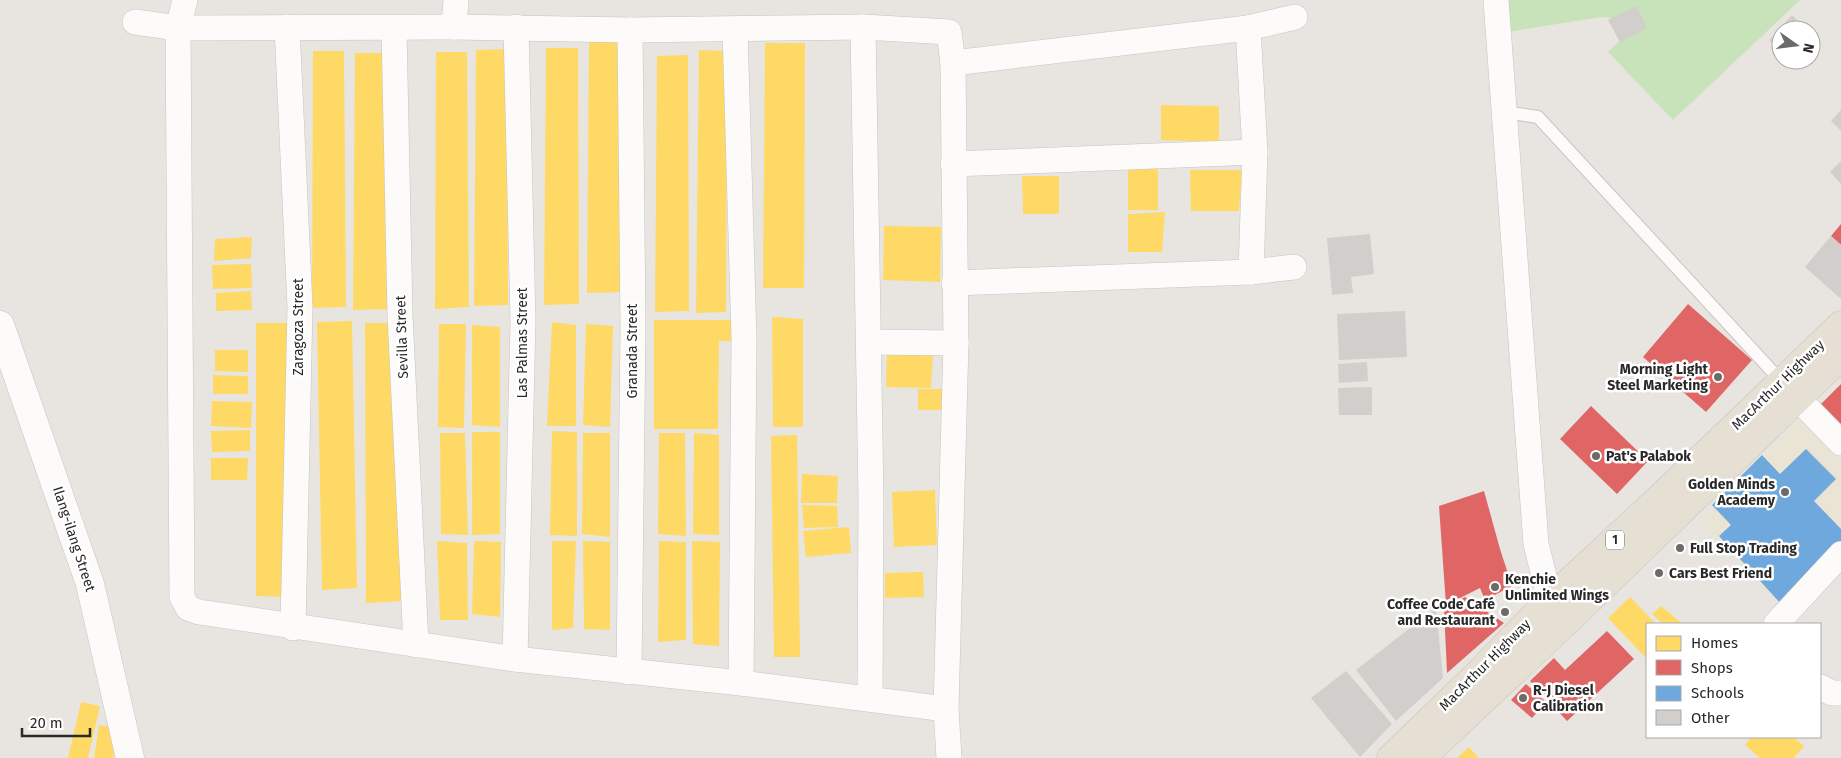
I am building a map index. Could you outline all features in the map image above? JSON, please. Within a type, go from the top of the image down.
[{"type":"highway","name":"MacArthur Highway","points":[[1421,758],[1570,618],[1789,390],[1841,324]]},
{"type":"highway","name":"MacArthur Highway","points":[[1391,758],[1474,678],[1550,600],[1662,496],[1789,390],[1841,356]]},
{"type":"street","points":[[185,0],[178,28],[182,597],[188,608],[199,612],[293,628],[515,659],[741,683],[946,709]]},
{"type":"street","points":[[454,27],[456,0]]},
{"type":"street","points":[[1496,0],[1536,544],[1550,600],[1570,618]]},
{"type":"street","points":[[953,63],[1248,28],[1295,17]]},
{"type":"street","points":[[135,22],[178,28],[516,27],[630,30],[863,27],[949,32],[953,63],[956,344],[946,709],[949,758]]},
{"type":"street","name":"Zaragoza Street","points":[[287,27],[300,306],[293,628]]},
{"type":"street","name":"Las Palmas Street","points":[[515,659],[523,321],[516,27]]},
{"type":"street","points":[[863,27],[871,499],[870,699]]},
{"type":"street","name":"Sevilla Street","points":[[394,28],[400,315],[416,645]]},
{"type":"street","points":[[1248,28],[1256,152],[1251,272]]},
{"type":"street","points":[[735,29],[744,339],[741,683]]},
{"type":"street","name":"Granada Street","points":[[629,672],[633,327],[630,30]]},
{"type":"street","points":[[953,164],[1256,152]]},
{"type":"street","points":[[954,283],[1251,272],[1294,267]]},
{"type":"street","name":"Ilang-ilang Street","points":[[0,325],[90,584],[130,758]]},
{"type":"street","points":[[869,342],[956,344]]},
{"type":"street","points":[[1789,390],[1841,443]]},
{"type":"street","points":[[1777,623],[1841,554]]},
{"type":"street","points":[[1821,688],[1832,693],[1841,693]]},
{"type":"lane","points":[[1505,112],[1538,117],[1789,390]]},
{"type":"shaded area","name":"Golden Minds Academy","points":[[1800,421],[1841,462],[1841,546],[1782,605],[1699,523]]},
{"type":"green space","points":[[1497,0],[1800,0],[1779,20],[1771,20],[1771,27],[1673,120],[1608,52],[1628,33],[1623,19],[1601,17],[1500,33]]},
{"type":"building: Homes","points":[[621,36],[622,292],[587,293],[589,37]]},
{"type":"building: Homes","points":[[765,43],[805,43],[804,288],[763,288]]},
{"type":"building: Homes","points":[[546,48],[578,48],[579,304],[544,305]]},
{"type":"building: Homes","points":[[507,49],[508,305],[474,306],[476,50]]},
{"type":"building: Homes","points":[[699,50],[727,51],[726,312],[696,313]]},
{"type":"building: Homes","points":[[313,51],[344,51],[346,307],[312,308]]},
{"type":"building: Homes","points":[[436,52],[467,52],[469,307],[435,309]]},
{"type":"building: Homes","points":[[355,53],[386,53],[387,309],[353,310]]},
{"type":"building: Homes","points":[[688,55],[689,311],[655,312],[657,56]]},
{"type":"building: Homes","points":[[1161,105],[1219,106],[1219,142],[1161,140]]},
{"type":"building: Homes","points":[[1128,169],[1158,169],[1158,210],[1128,210]]},
{"type":"building: Homes","points":[[1190,170],[1242,170],[1239,211],[1191,211]]},
{"type":"building: Homes","points":[[1022,176],[1059,176],[1059,214],[1023,214]]},
{"type":"building: Homes","points":[[1165,212],[1162,252],[1128,252],[1128,214]]},
{"type":"building: Homes","points":[[884,226],[941,227],[940,282],[883,280]]},
{"type":"building: Homes","points":[[252,237],[251,258],[214,261],[215,239]]},
{"type":"building: Homes","points":[[251,264],[252,288],[213,289],[212,265]]},
{"type":"building: Homes","points":[[251,291],[252,310],[216,311],[216,293]]},
{"type":"building: Homes","points":[[772,317],[803,319],[803,427],[773,427]]},
{"type":"building: Homes","points":[[654,320],[735,320],[735,341],[719,341],[718,429],[654,429]]},
{"type":"building: Homes","points":[[352,321],[357,588],[322,590],[317,322]]},
{"type":"building: Homes","points":[[552,322],[576,325],[576,426],[547,426]]},
{"type":"building: Homes","points":[[256,323],[288,323],[289,597],[256,596]]},
{"type":"building: Homes","points":[[365,323],[396,323],[404,601],[366,603]]},
{"type":"building: Homes","points":[[439,324],[466,324],[464,428],[438,427]]},
{"type":"building: Homes","points":[[586,324],[613,326],[610,427],[583,425]]},
{"type":"building: Homes","points":[[472,325],[500,327],[500,427],[472,425]]},
{"type":"building: Homes","points":[[215,350],[248,350],[248,372],[215,371]]},
{"type":"building: Homes","points":[[887,350],[933,352],[931,388],[886,387]]},
{"type":"building: Homes","points":[[213,375],[248,376],[248,394],[213,394]]},
{"type":"building: Homes","points":[[918,389],[944,389],[944,410],[918,410]]},
{"type":"building: Homes","points":[[212,401],[252,402],[251,428],[211,426]]},
{"type":"building: Homes","points":[[250,430],[250,451],[212,452],[211,431]]},
{"type":"building: Homes","points":[[552,431],[577,432],[577,536],[550,535]]},
{"type":"building: Homes","points":[[472,432],[500,432],[500,534],[472,535]]},
{"type":"building: Homes","points":[[440,433],[465,433],[468,535],[441,534]]},
{"type":"building: Homes","points":[[583,433],[610,433],[610,537],[582,534]]},
{"type":"building: Homes","points":[[659,433],[685,433],[686,536],[658,534]]},
{"type":"building: Homes","points":[[694,433],[719,435],[719,535],[693,534]]},
{"type":"building: Homes","points":[[797,435],[800,657],[774,657],[771,436]]},
{"type":"building: Homes","points":[[211,458],[248,458],[247,480],[211,480]]},
{"type":"building: Homes","points":[[802,474],[838,476],[837,503],[801,503]]},
{"type":"building: Homes","points":[[935,490],[937,545],[894,547],[892,492]]},
{"type":"building: Homes","points":[[802,505],[837,506],[838,527],[804,528]]},
{"type":"building: Homes","points":[[849,527],[851,553],[806,557],[803,531]]},
{"type":"building: Homes","points":[[437,541],[467,543],[468,620],[440,620]]},
{"type":"building: Homes","points":[[474,541],[501,542],[500,617],[472,614]]},
{"type":"building: Homes","points":[[552,541],[576,541],[573,628],[552,630]]},
{"type":"building: Homes","points":[[583,541],[610,542],[610,630],[584,629]]},
{"type":"building: Homes","points":[[659,541],[686,542],[686,640],[658,642]]},
{"type":"building: Homes","points":[[692,541],[720,542],[719,646],[693,644]]},
{"type":"building: Homes","points":[[923,572],[924,597],[885,598],[885,573]]},
{"type":"building: Homes","points":[[1630,597],[1655,623],[1646,623],[1646,658],[1608,618]]},
{"type":"building: Homes","points":[[1661,606],[1682,623],[1662,623],[1652,614]]},
{"type":"building: Homes","points":[[81,702],[100,706],[88,758],[68,758]]},
{"type":"building: Homes","points":[[99,725],[118,728],[113,758],[94,758]]},
{"type":"building: Homes","points":[[1750,738],[1794,738],[1804,746],[1794,758],[1760,758],[1745,745]]},
{"type":"building: Homes","points":[[1469,747],[1479,758],[1457,758]]},
{"type":"building: Shops","points":[[1841,224],[1841,245],[1831,236]]},
{"type":"building: Shops","points":[[1688,304],[1752,360],[1706,412],[1643,357]]},
{"type":"building: Shops","points":[[1841,384],[1841,424],[1821,404]]},
{"type":"building: Shops","points":[[1591,406],[1648,461],[1617,494],[1560,439]]},
{"type":"building: Shops","points":[[1484,491],[1512,586],[1485,600],[1480,588],[1446,605],[1439,506]]},
{"type":"building: Shops","points":[[1465,597],[1504,623],[1447,673],[1444,609]]},
{"type":"building: Shops","points":[[1607,631],[1634,659],[1567,721],[1530,681],[1554,658],[1565,670]]},
{"type":"building: Shops","points":[[1526,684],[1546,702],[1532,718],[1511,700]]},
{"type":"building: Schools","name":"Golden Minds Academy","points":[[1806,449],[1836,479],[1814,501],[1841,529],[1841,542],[1782,605],[1719,536],[1731,525],[1712,505],[1762,455],[1780,474]]},
{"type":"building: Other","points":[[1636,6],[1647,28],[1620,42],[1608,20]]},
{"type":"building: Other","points":[[1792,15],[1797,20],[1787,20]]},
{"type":"building: Other","points":[[1841,110],[1841,131],[1831,121]]},
{"type":"building: Other","points":[[1841,161],[1841,184],[1830,172]]},
{"type":"building: Other","points":[[1370,234],[1374,274],[1351,277],[1353,293],[1332,295],[1327,238]]},
{"type":"building: Other","points":[[1831,236],[1841,245],[1841,299],[1805,267]]},
{"type":"building: Other","points":[[1405,311],[1407,357],[1339,360],[1337,314]]},
{"type":"building: Other","points":[[1367,362],[1368,381],[1339,383],[1338,364]]},
{"type":"building: Other","points":[[1372,387],[1372,415],[1339,415],[1338,388]]},
{"type":"building: Other","points":[[1436,608],[1443,678],[1396,721],[1356,670]]},
{"type":"building: Other","points":[[1346,671],[1392,724],[1360,757],[1311,698]]},
{"type":"place","name":"Morning Light Steel Marketing","points":[[1718,377]]},
{"type":"place","name":"Pat's Palabok","points":[[1596,456]]},
{"type":"place","name":"Golden Minds Academy","points":[[1785,492]]},
{"type":"place","name":"Full Stop Trading","points":[[1680,548]]},
{"type":"place","name":"Cars Best Friend","points":[[1659,573]]},
{"type":"place","name":"Kenchie Unlimited Wings","points":[[1495,587]]},
{"type":"place","name":"Coffee Code Café and Restaurant","points":[[1505,612]]},
{"type":"place","name":"R-J Diesel Calibration","points":[[1523,698]]}]
